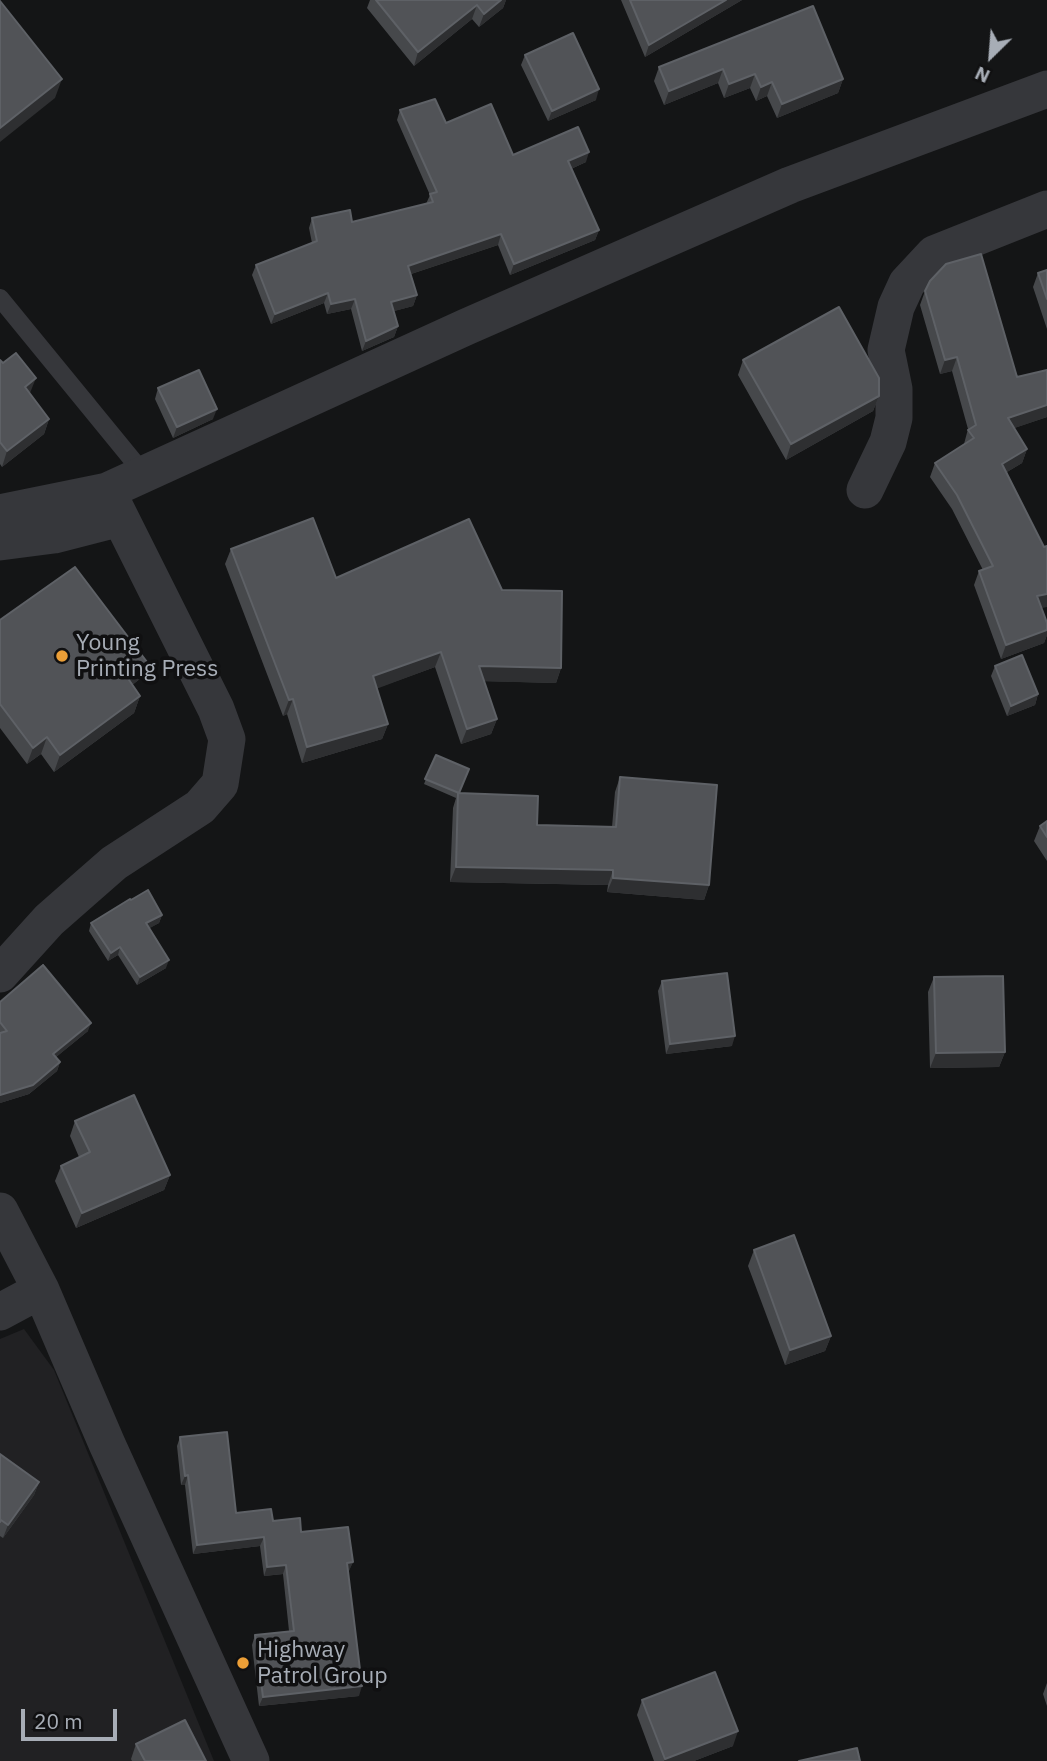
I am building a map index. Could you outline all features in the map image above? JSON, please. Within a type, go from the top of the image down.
[{"type":"street","points":[[0,542],[54,535],[114,504],[144,474],[466,327],[790,186],[1047,89]]},
{"type":"street","points":[[865,490],[888,442],[894,418],[894,389],[886,350],[896,307],[907,283],[934,254],[1047,209]]},
{"type":"street","points":[[0,513],[114,504]]},
{"type":"street","points":[[0,974],[49,920],[114,863],[200,807],[220,784],[227,739],[216,709],[114,504]]},
{"type":"street","points":[[0,1211],[41,1290],[107,1444],[251,1761]]},
{"type":"street","points":[[0,1312],[41,1290]]},
{"type":"lane","points":[[0,298],[144,474]]},
{"type":"shaded area","points":[[24,1329],[54,1370],[214,1761],[0,1761],[0,1339]]},
{"type":"building","points":[[376,0],[501,0],[484,14],[477,5],[418,52]]},
{"type":"building","points":[[630,0],[726,0],[649,45]]},
{"type":"building","points":[[0,1],[62,79],[0,128]]},
{"type":"building","points":[[813,6],[843,79],[782,104],[772,82],[761,87],[755,74],[729,84],[723,69],[669,91],[659,67]]},
{"type":"building","points":[[573,33],[599,89],[552,111],[525,55]]},
{"type":"building","points":[[435,99],[446,123],[491,104],[513,155],[578,127],[589,152],[568,161],[599,230],[514,264],[501,234],[408,266],[417,295],[391,302],[398,326],[366,341],[355,299],[331,304],[328,293],[275,314],[256,265],[317,241],[312,218],[350,210],[352,222],[433,202],[430,194],[437,192],[400,110]]},
{"type":"building","points":[[981,254],[1017,377],[1047,370],[1047,405],[1008,418],[1027,449],[1002,464],[1044,547],[1047,546],[1047,594],[1037,596],[1047,630],[1006,645],[979,571],[993,566],[957,495],[935,463],[974,438],[968,430],[976,425],[957,357],[945,360],[925,291],[930,281],[946,264]]},
{"type":"building","points":[[1047,270],[1047,299],[1038,273]]},
{"type":"building","points":[[839,307],[879,378],[879,396],[791,444],[743,360]]},
{"type":"building","points":[[16,353],[36,378],[25,387],[49,419],[7,451],[0,442],[0,360],[3,363]]},
{"type":"building","points":[[199,370],[217,409],[177,427],[158,388]]},
{"type":"building","points":[[313,518],[336,578],[469,519],[502,590],[562,591],[561,668],[479,666],[497,719],[467,729],[441,652],[373,676],[388,724],[307,747],[293,699],[289,700],[231,549]]},
{"type":"building","name":"Young Printing Press","points":[[75,567],[147,662],[127,677],[140,696],[60,755],[47,737],[33,748],[0,704],[0,620]]},
{"type":"building","points":[[1022,655],[1038,694],[1011,706],[995,666]]},
{"type":"building","points":[[436,755],[469,769],[459,793],[425,779]]},
{"type":"building","points":[[620,777],[717,785],[709,885],[613,878],[613,870],[456,867],[458,793],[538,796],[537,825],[616,827]]},
{"type":"building","points":[[1047,821],[1047,837],[1040,826]]},
{"type":"building","points":[[148,890],[162,915],[146,923],[169,960],[140,977],[120,947],[111,953],[91,923]]},
{"type":"building","points":[[43,965],[91,1023],[53,1054],[60,1062],[33,1085],[0,1095],[0,1033],[7,1031],[0,1022],[0,1002]]},
{"type":"building","points":[[727,973],[735,1036],[670,1044],[662,981]]},
{"type":"building","points":[[1003,976],[1005,1052],[936,1053],[934,977]]},
{"type":"building","points":[[134,1095],[170,1175],[82,1213],[61,1166],[90,1152],[75,1121]]},
{"type":"building","points":[[794,1235],[831,1336],[790,1350],[754,1250]]},
{"type":"building","points":[[227,1432],[236,1513],[271,1509],[273,1521],[300,1518],[301,1532],[348,1527],[353,1562],[347,1563],[362,1686],[263,1697],[255,1635],[294,1631],[286,1565],[267,1567],[264,1537],[197,1545],[188,1475],[185,1476],[180,1437]]},
{"type":"building","points":[[0,1454],[39,1482],[8,1525],[1,1520],[0,1522]]},
{"type":"building","points":[[715,1672],[738,1731],[665,1759],[642,1700]]},
{"type":"building","points":[[185,1720],[206,1761],[145,1761],[136,1744]]},
{"type":"building","points":[[857,1748],[860,1761],[799,1761]]},
{"type":"place","name":"Young Printing Press","points":[[62,656]]},
{"type":"place","name":"Highway Patrol Group","points":[[243,1663]]}]
